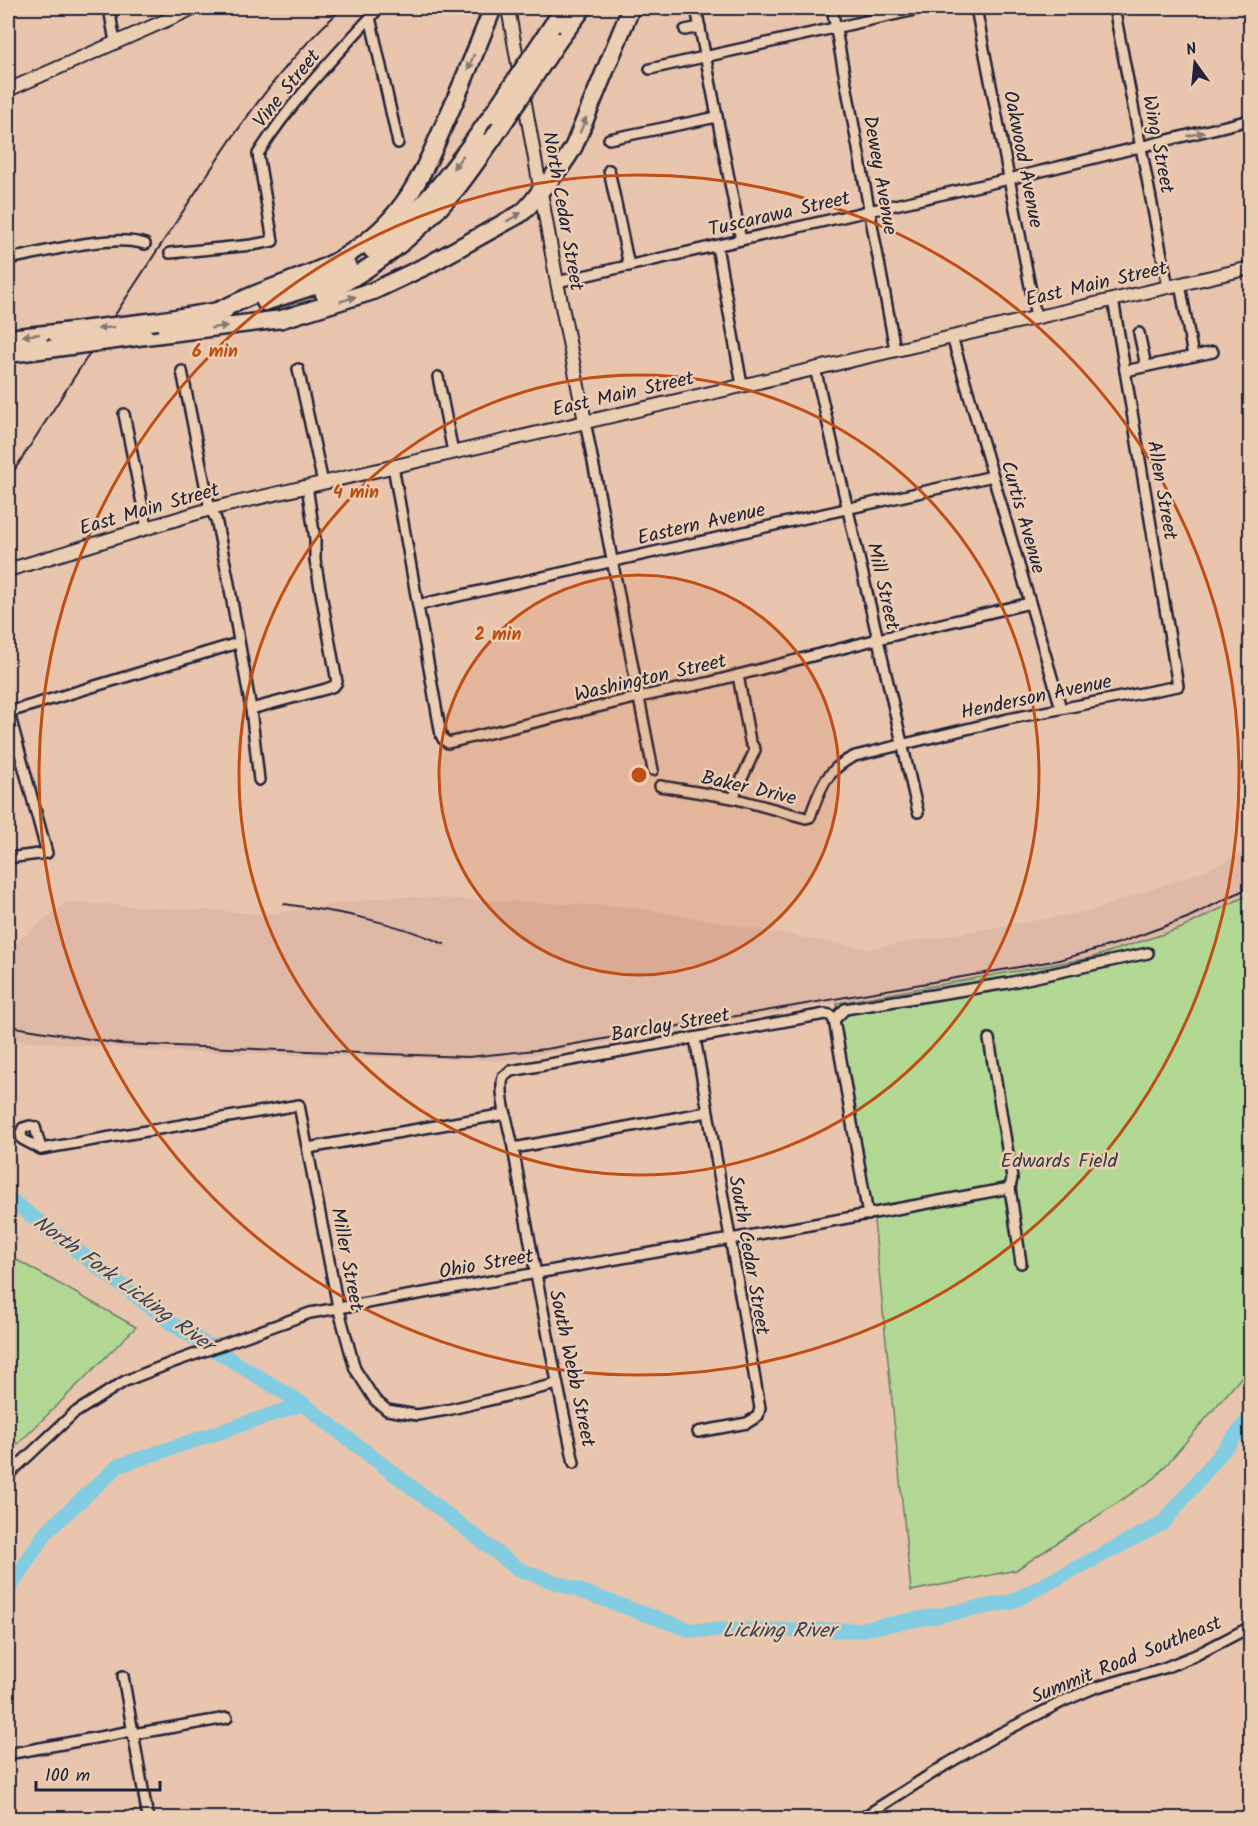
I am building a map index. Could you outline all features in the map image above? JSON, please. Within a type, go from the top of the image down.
[{"type":"highway","points":[[215,312],[324,268],[373,237],[390,219],[403,204],[424,171],[462,86],[493,8]]},
{"type":"highway","points":[[250,322],[325,293],[380,260],[438,210],[492,140],[555,33],[565,8]]},
{"type":"highway","points":[[8,338],[157,321],[241,308],[297,293],[320,284],[386,240],[429,199],[555,33],[583,8]]},
{"type":"highway","points":[[8,354],[282,319],[373,291],[398,280],[520,214],[532,204],[540,191],[565,163],[631,8]]},
{"type":"main road","points":[[8,90],[194,8]]},
{"type":"main road","name":"North Cedar Street","points":[[508,8],[540,191],[585,421]]},
{"type":"main road","name":"East Main Street","points":[[8,570],[210,509],[1251,268]]},
{"type":"street","points":[[109,8],[115,42]]},
{"type":"street","name":"Vine Street","points":[[170,253],[273,241],[258,154],[297,100],[379,8]]},
{"type":"street","points":[[696,8],[741,240]]},
{"type":"street","name":"Dewey Avenue","points":[[832,8],[895,349]]},
{"type":"street","points":[[650,69],[924,8]]},
{"type":"street","name":"Oakwood Avenue","points":[[976,8],[1036,317]]},
{"type":"street","name":"Wing Street","points":[[1114,8],[1141,147],[1193,356]]},
{"type":"street","points":[[1247,8],[1251,24]]},
{"type":"street","points":[[370,17],[398,144]]},
{"type":"street","points":[[685,30],[700,27]]},
{"type":"street","points":[[609,139],[717,117]]},
{"type":"street","name":"Tuscarawa Street","points":[[557,282],[1009,179],[1251,120]]},
{"type":"street","points":[[609,170],[629,266]]},
{"type":"street","points":[[8,259],[104,242],[131,241],[145,244]]},
{"type":"street","points":[[717,246],[742,385]]},
{"type":"street","name":"Allen Street","points":[[1113,299],[1178,686]]},
{"type":"street","points":[[1139,333],[1146,366]]},
{"type":"street","name":"Curtis Avenue","points":[[952,337],[1061,708]]},
{"type":"street","points":[[1125,371],[1213,352]]},
{"type":"street","name":"Mill Street","points":[[815,368],[918,812]]},
{"type":"street","points":[[298,369],[323,483]]},
{"type":"street","points":[[182,371],[210,509],[216,519],[251,709],[259,780]]},
{"type":"street","points":[[438,377],[453,452]]},
{"type":"street","points":[[124,414],[147,528]]},
{"type":"street","points":[[585,421],[653,770]]},
{"type":"street","points":[[393,466],[418,605]]},
{"type":"street","name":"Eastern Avenue","points":[[418,605],[993,476]]},
{"type":"street","points":[[251,709],[326,689],[336,684],[337,673],[315,560],[315,539],[307,486]]},
{"type":"street","name":"Washington Street","points":[[418,605],[440,728],[443,739],[453,743],[1030,603]]},
{"type":"street","points":[[8,858],[47,853],[8,711],[238,644]]},
{"type":"street","points":[[733,798],[755,750],[750,741],[738,675]]},
{"type":"street","name":"Henderson Avenue","points":[[902,745],[1061,708],[1178,686]]},
{"type":"street","name":"Baker Drive","points":[[660,786],[733,798],[803,818],[810,817],[823,784],[834,769],[855,756],[902,745]]},
{"type":"street","points":[[868,1215],[834,1020],[845,1009],[1008,983],[1148,953]]},
{"type":"street","name":"Barclay Street","points":[[511,1071],[825,1014],[834,1020]]},
{"type":"street","name":"South Cedar Street","points":[[695,1038],[759,1408],[758,1416],[747,1423],[698,1432]]},
{"type":"street","points":[[989,1039],[1012,1179],[1010,1188],[1021,1263]]},
{"type":"street","name":"South Webb Street","points":[[511,1071],[502,1077],[501,1082],[506,1114],[535,1273],[574,1463]]},
{"type":"street","name":"Miller Street","points":[[41,1149],[299,1105],[338,1307],[355,1369],[375,1400],[387,1410],[417,1415],[557,1384]]},
{"type":"street","points":[[513,1148],[707,1112]]},
{"type":"street","points":[[308,1148],[506,1114]]},
{"type":"street","name":"Ohio Street","points":[[8,1475],[53,1432],[91,1402],[125,1381],[171,1362],[310,1313],[1010,1188]]},
{"type":"street","name":"Summit Road Southeast","points":[[862,1818],[947,1764],[1066,1700],[1094,1688],[1164,1668],[1196,1655],[1251,1627]]},
{"type":"street","points":[[123,1676],[148,1818]]},
{"type":"street","points":[[8,1754],[227,1718]]},
{"type":"shaded area","points":[[1250,848],[1250,894],[1182,928],[1090,958],[500,1061],[154,1051],[8,1040],[8,949],[66,902],[268,914],[393,896],[635,907],[867,949],[1090,911],[1207,870]]},
{"type":"green space","name":"Edwards Field","points":[[1250,894],[1250,1367],[1155,1478],[1016,1570],[911,1591],[873,1211],[837,1003],[1090,958],[1182,928]]},
{"type":"green space","points":[[8,1255],[136,1327],[8,1454]]},
{"type":"waterway","name":"Licking River","points":[[8,1198],[174,1325],[303,1404],[518,1569],[690,1630],[858,1630],[1011,1602],[1163,1523],[1250,1418]]},
{"type":"waterway","points":[[8,1591],[46,1532],[118,1466],[303,1404]]},
{"type":"railway","points":[[8,480],[233,137],[295,56],[343,8]]},
{"type":"railway","points":[[8,1026],[120,1044],[468,1057],[546,1049],[1059,960],[1119,943],[1187,918],[1250,887]]},
{"type":"railway","points":[[284,904],[385,923],[444,944]]},
{"type":"water label","name":"North Fork Licking River","points":[[124,1283]]}]
